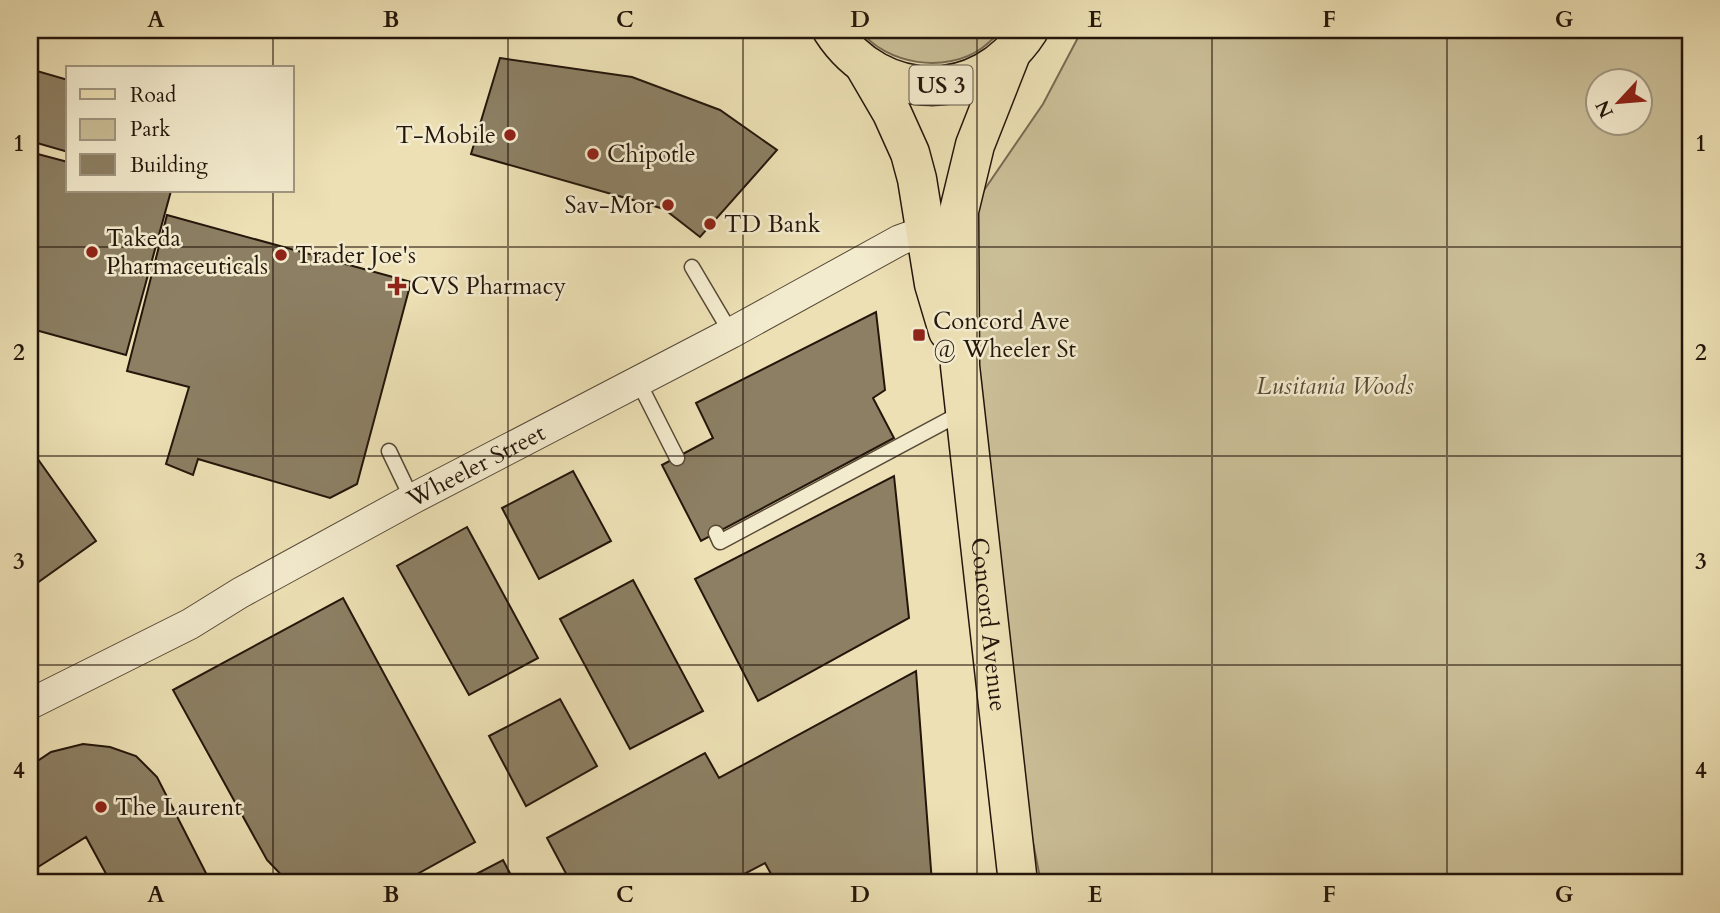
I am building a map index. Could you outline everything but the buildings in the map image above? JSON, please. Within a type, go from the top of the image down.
[{"type":"main road","name":"US 3","points":[[817,30],[850,50],[878,74],[902,83],[919,85],[945,85],[978,76],[993,67],[1021,40]]},
{"type":"main road","name":"Concord Avenue","points":[[1018,883],[960,366],[959,211],[975,145],[1021,40]]},
{"type":"main road","name":"Concord Avenue","points":[[850,50],[892,113],[910,153],[917,179],[936,295],[960,366]]},
{"type":"street","name":"Wheeler Street","points":[[30,704],[190,624],[240,593],[412,499],[731,333],[900,240],[925,231]]},
{"type":"lane","points":[[692,267],[731,333]]},
{"type":"lane","points":[[638,381],[677,458]]},
{"type":"lane","points":[[716,533],[720,542],[965,411]]},
{"type":"lane","points":[[389,451],[412,499]]},
{"type":"green space","points":[[860,30],[1002,30],[985,46],[967,56],[934,63],[917,62],[885,51],[871,42]]},
{"type":"green space","name":"Lusitania Woods","points":[[1082,30],[1690,30],[1690,883],[1041,883],[1028,817],[978,397],[965,218],[1043,104]]},
{"type":"place","name":"T-Mobile","points":[[510,135]]},
{"type":"place","name":"Chipotle","points":[[593,154]]},
{"type":"place","name":"Sav-Mor","points":[[668,205]]},
{"type":"place","name":"TD Bank","points":[[710,224]]},
{"type":"place","name":"Takeda Pharmaceuticals","points":[[92,252]]},
{"type":"place","name":"Trader Joe's","points":[[281,255]]},
{"type":"place","name":"CVS Pharmacy","points":[[397,286]]},
{"type":"place","name":"Concord Ave @ Wheeler St","points":[[919,335]]},
{"type":"place","name":"The Laurent","points":[[101,807]]}]
